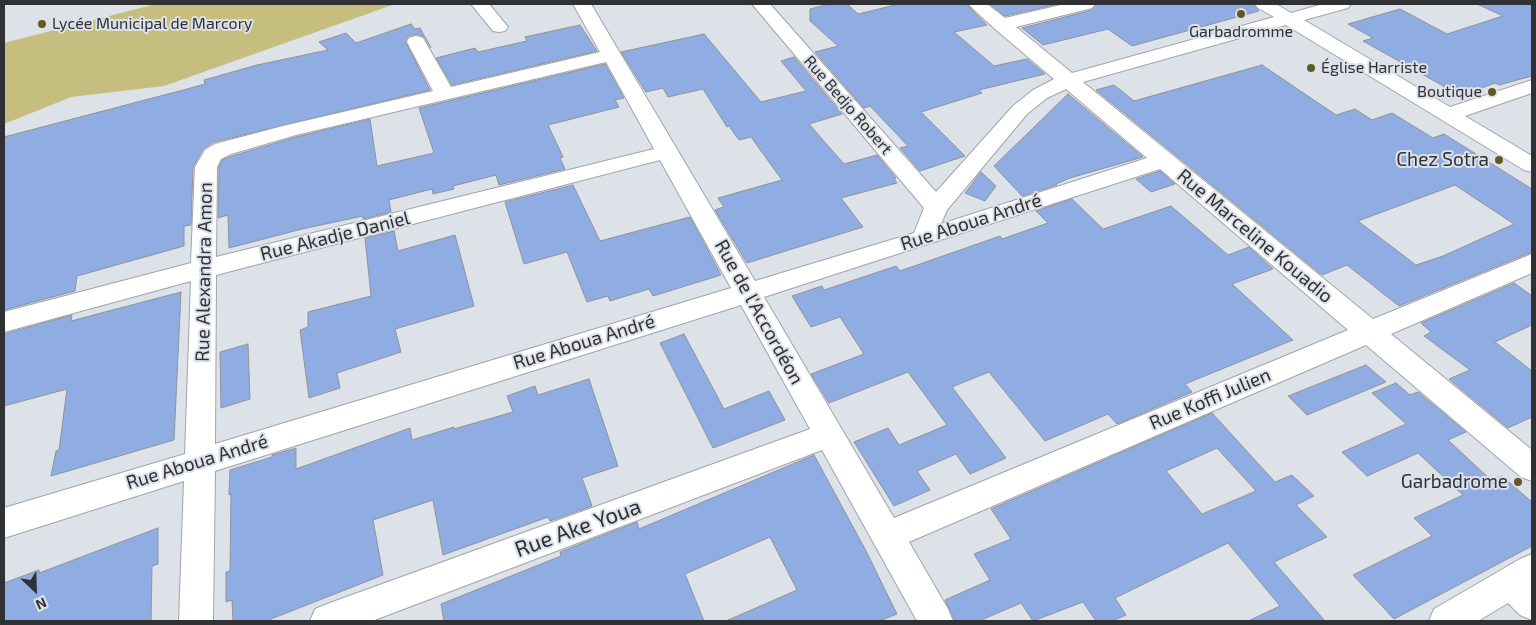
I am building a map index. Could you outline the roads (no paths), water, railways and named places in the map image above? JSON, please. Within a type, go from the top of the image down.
[{"type":"street","points":[[480,4],[499,27]]},
{"type":"street","name":"Rue de l'Accordéon","points":[[582,4],[936,621]]},
{"type":"street","name":"Rue Bedjo Robert","points":[[761,4],[936,207]]},
{"type":"street","name":"Rue Marceline Kouadio","points":[[976,4],[1369,332],[1529,461]]},
{"type":"street","points":[[1002,25],[1086,4]]},
{"type":"street","points":[[1264,4],[1447,115],[1523,151],[1532,166]]},
{"type":"street","points":[[924,238],[936,207],[1020,110],[1040,94],[1067,80],[1342,4]]},
{"type":"street","points":[[416,42],[445,94]]},
{"type":"street","name":"Rue Alexandra Amon","points":[[196,621],[206,167],[213,155],[223,149],[290,130],[612,55]]},
{"type":"street","points":[[1447,115],[1532,86]]},
{"type":"street","name":"Rue Akadje Daniel","points":[[4,322],[204,269],[667,152]]},
{"type":"street","name":"Rue Aboua André","points":[[4,523],[924,238],[1164,160]]},
{"type":"street","name":"Rue Koffi Julien","points":[[887,536],[1532,263]]},
{"type":"street","name":"Rue Ake Youa","points":[[327,621],[828,435]]},
{"type":"street","points":[[1446,621],[1525,585]]},
{"type":"place","name":"Garbadromme","points":[[1241,14]]},
{"type":"place","name":"Lycée Municipal de Marcory","points":[[42,24]]},
{"type":"place","name":"Église Harriste","points":[[1311,68]]},
{"type":"place","name":"Boutique","points":[[1492,92]]},
{"type":"place","name":"Chez Sotra","points":[[1499,160]]},
{"type":"place","name":"Garbadrome","points":[[1518,482]]}]
